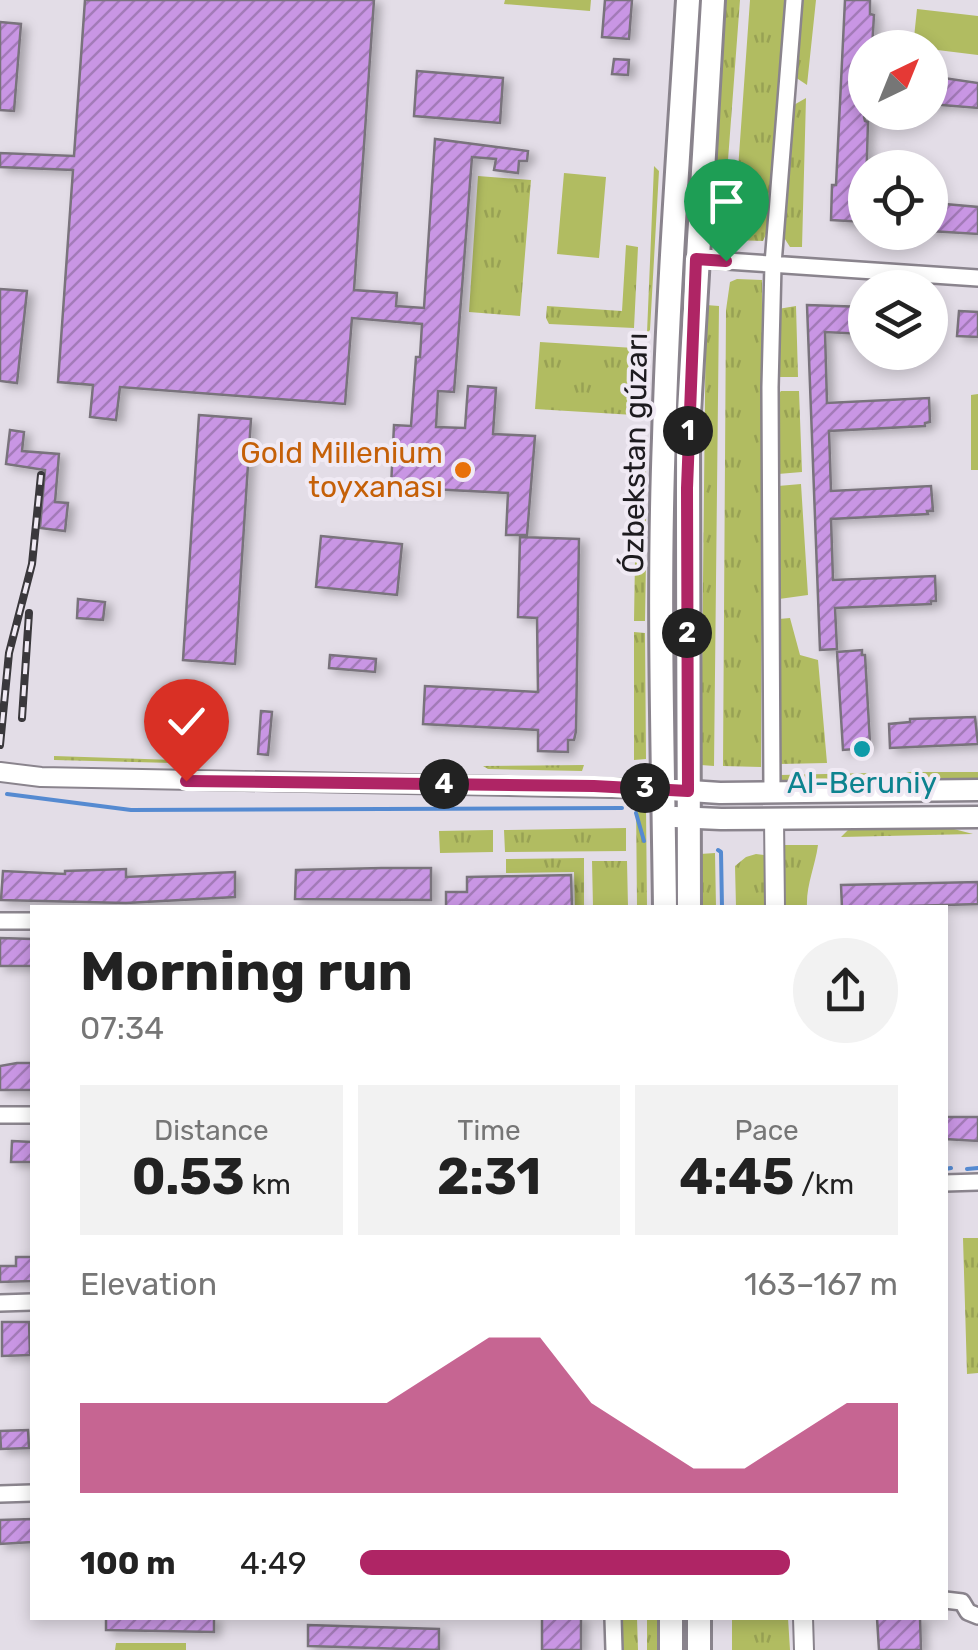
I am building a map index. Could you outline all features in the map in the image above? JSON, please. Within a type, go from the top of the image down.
[{"type":"main road","name":"Ózbekstan gúzarı","points":[[664,905],[663,443],[675,162],[688,0]]},
{"type":"main road","name":"Ózbekstan gúzarı","points":[[689,905],[687,469],[713,0]]},
{"type":"main road","points":[[662,789],[720,793],[978,790]]},
{"type":"main road","points":[[720,793],[712,807],[721,819]]},
{"type":"main road","points":[[663,816],[978,817]]},
{"type":"main road","points":[[671,1620],[672,1650]]},
{"type":"main road","points":[[699,1620],[699,1650]]},
{"type":"street","points":[[772,793],[773,264],[794,0]]},
{"type":"street","points":[[696,259],[978,278]]},
{"type":"street","points":[[0,772],[95,778],[662,789]]},
{"type":"street","points":[[774,819],[776,905]]},
{"type":"street","points":[[0,920],[30,921]]},
{"type":"street","points":[[0,1115],[30,1115]]},
{"type":"street","points":[[948,1183],[978,1182]]},
{"type":"street","points":[[0,1303],[30,1302]]},
{"type":"street","points":[[0,1494],[30,1493]]},
{"type":"street","points":[[948,1600],[962,1602],[968,1612],[978,1616]]},
{"type":"street","points":[[613,1620],[614,1650]]},
{"type":"street","points":[[803,1620],[804,1650]]},
{"type":"green space","points":[[505,0],[591,0],[590,11],[504,4]]},
{"type":"green space","points":[[725,0],[740,0],[722,240],[708,231]]},
{"type":"green space","points":[[750,0],[786,0],[770,225],[763,241],[733,240]]},
{"type":"green space","points":[[799,0],[816,0],[807,85],[795,77]]},
{"type":"green space","points":[[917,9],[978,16],[978,55],[948,51],[948,30],[915,30]]},
{"type":"green space","points":[[806,98],[802,247],[790,247],[783,236],[792,106]]},
{"type":"green space","points":[[654,166],[659,171],[647,333]]},
{"type":"green space","points":[[564,173],[606,177],[599,258],[557,254]]},
{"type":"green space","points":[[478,176],[531,180],[520,316],[469,312]]},
{"type":"green space","points":[[626,245],[638,247],[634,328],[549,324],[547,306],[622,311]]},
{"type":"green space","points":[[762,280],[761,767],[723,766],[726,310],[730,282]]},
{"type":"green space","points":[[706,305],[719,306],[714,766],[701,765]]},
{"type":"green space","points":[[796,306],[798,377],[780,377],[776,371],[778,309]]},
{"type":"green space","points":[[540,342],[634,348],[634,415],[535,409]]},
{"type":"green space","points":[[781,391],[799,391],[802,472],[778,474],[777,396]]},
{"type":"green space","points":[[978,394],[978,470],[971,470],[971,395]]},
{"type":"green space","points":[[637,466],[646,470],[646,551],[636,551]]},
{"type":"green space","points":[[801,484],[808,595],[779,599],[778,486]]},
{"type":"green space","points":[[635,559],[646,559],[645,621],[634,621]]},
{"type":"green space","points":[[790,618],[800,655],[818,660],[827,763],[780,764],[779,619]]},
{"type":"green space","points":[[634,632],[645,633],[646,759],[634,760]]},
{"type":"green space","points":[[54,756],[175,760],[54,760]]},
{"type":"green space","points":[[584,765],[582,771],[483,766]]},
{"type":"green space","points":[[906,772],[978,772],[978,778],[932,778]]},
{"type":"green space","points":[[870,773],[847,780],[788,782],[781,780],[780,775]]},
{"type":"green space","points":[[636,799],[646,808],[647,905],[637,905]]},
{"type":"green space","points":[[626,828],[626,851],[505,852],[504,830]]},
{"type":"green space","points":[[950,828],[973,834],[841,837],[848,830]]},
{"type":"green space","points":[[493,830],[493,852],[440,853],[439,831]]},
{"type":"green space","points":[[780,845],[818,845],[807,905],[782,905]]},
{"type":"green space","points":[[715,853],[716,905],[701,905],[700,854]]},
{"type":"green space","points":[[764,855],[766,905],[736,905],[735,866],[746,857]]},
{"type":"green space","points":[[584,858],[584,905],[575,905],[574,872],[506,873],[506,859]]},
{"type":"green space","points":[[592,861],[627,861],[628,905],[593,905]]},
{"type":"green space","points":[[963,1238],[978,1238],[978,1373],[967,1374]]},
{"type":"green space","points":[[620,1620],[637,1620],[638,1650],[620,1650]]},
{"type":"green space","points":[[647,1620],[660,1620],[660,1650],[647,1650]]},
{"type":"green space","points":[[732,1620],[788,1620],[790,1650],[732,1650]]},
{"type":"green space","points":[[116,1643],[186,1643],[186,1650],[115,1650]]},
{"type":"building","points":[[85,0],[374,0],[354,290],[397,293],[396,306],[424,308],[435,139],[528,151],[527,161],[519,161],[518,173],[494,170],[496,159],[472,157],[454,392],[438,391],[436,427],[465,428],[468,386],[496,388],[493,434],[535,436],[527,535],[506,535],[508,493],[391,487],[394,425],[411,426],[422,324],[352,318],[345,404],[120,387],[116,420],[90,417],[93,385],[58,382],[73,170],[0,167],[0,153],[74,156]]},
{"type":"building","points":[[605,0],[632,0],[629,39],[602,37]]},
{"type":"building","points":[[845,0],[870,0],[873,30],[848,30],[848,130],[868,130],[867,150],[848,150],[848,221],[831,220],[832,185],[836,185]]},
{"type":"building","points":[[0,22],[21,24],[14,111],[0,110]]},
{"type":"building","points":[[614,59],[629,60],[628,75],[612,74]]},
{"type":"building","points":[[417,71],[503,78],[500,123],[414,116]]},
{"type":"building","points":[[948,79],[978,83],[978,108],[948,106]]},
{"type":"building","points":[[948,204],[978,207],[978,234],[948,232]]},
{"type":"building","points":[[0,289],[27,291],[17,383],[0,381]]},
{"type":"building","points":[[807,305],[848,306],[848,333],[825,332],[827,403],[929,398],[930,422],[925,426],[829,431],[831,491],[931,486],[933,511],[831,519],[833,580],[935,576],[936,601],[835,608],[837,649],[820,650]]},
{"type":"building","points":[[959,311],[978,312],[978,337],[957,336]]},
{"type":"building","points":[[199,415],[251,419],[235,664],[183,660]]},
{"type":"building","points":[[10,430],[24,432],[22,451],[59,454],[55,502],[68,503],[65,531],[40,528],[45,470],[6,464]]},
{"type":"building","points":[[321,536],[402,544],[397,595],[316,587]]},
{"type":"building","points":[[520,537],[579,539],[576,731],[574,740],[568,740],[568,752],[538,751],[538,730],[423,724],[425,686],[538,692],[537,618],[518,617]]},
{"type":"building","points":[[78,599],[105,602],[103,620],[77,618]]},
{"type":"building","points":[[862,650],[870,743],[868,748],[843,750],[837,652]]},
{"type":"building","points":[[330,655],[376,659],[375,672],[329,668]]},
{"type":"building","points":[[261,711],[272,712],[268,755],[258,754]]},
{"type":"building","points":[[975,717],[978,744],[890,748],[889,724],[910,719]]},
{"type":"building","points":[[431,868],[431,900],[295,899],[296,870]]},
{"type":"building","points":[[126,869],[126,877],[235,872],[235,897],[126,903],[1,900],[3,871],[65,874]]},
{"type":"building","points":[[571,875],[572,905],[446,905],[446,892],[467,892],[467,877]]},
{"type":"building","points":[[978,882],[978,904],[842,905],[841,885]]},
{"type":"building","points":[[0,938],[30,939],[30,966],[0,966]]},
{"type":"building","points":[[30,1063],[30,1090],[0,1090],[0,1066]]},
{"type":"building","points":[[948,1117],[978,1117],[978,1141],[948,1139]]},
{"type":"building","points":[[12,1141],[30,1142],[30,1162],[11,1162]]},
{"type":"building","points":[[16,1257],[30,1257],[30,1281],[0,1282],[0,1266],[16,1266]]},
{"type":"building","points":[[2,1322],[29,1322],[30,1355],[2,1356]]},
{"type":"building","points":[[28,1430],[29,1448],[1,1449],[0,1431]]},
{"type":"building","points":[[30,1519],[30,1542],[0,1544],[0,1520]]},
{"type":"building","points":[[106,1620],[214,1620],[214,1632],[106,1630]]},
{"type":"building","points":[[542,1620],[581,1620],[581,1650],[542,1650]]},
{"type":"building","points":[[877,1620],[920,1620],[921,1650],[879,1650]]},
{"type":"building","points":[[308,1625],[439,1629],[439,1650],[308,1646]]},
{"type":"waterway","points":[[7,794],[131,810],[622,808]]},
{"type":"waterway","points":[[636,813],[644,841]]},
{"type":"waterway","points":[[718,850],[722,905]]},
{"type":"waterway","points":[[967,1169],[978,1168]]},
{"type":"railway","points":[[0,745],[9,653],[32,564],[41,475]]},
{"type":"railway","points":[[22,718],[29,613]]},
{"type":"place","name":"Gold Millenium toyxanası","points":[[463,470]]},
{"type":"place","name":"Al-Beruniy","points":[[862,749]]},
{"type":"route","points":[[186,781],[594,786],[688,791],[687,488],[696,259],[726,261]]}]
